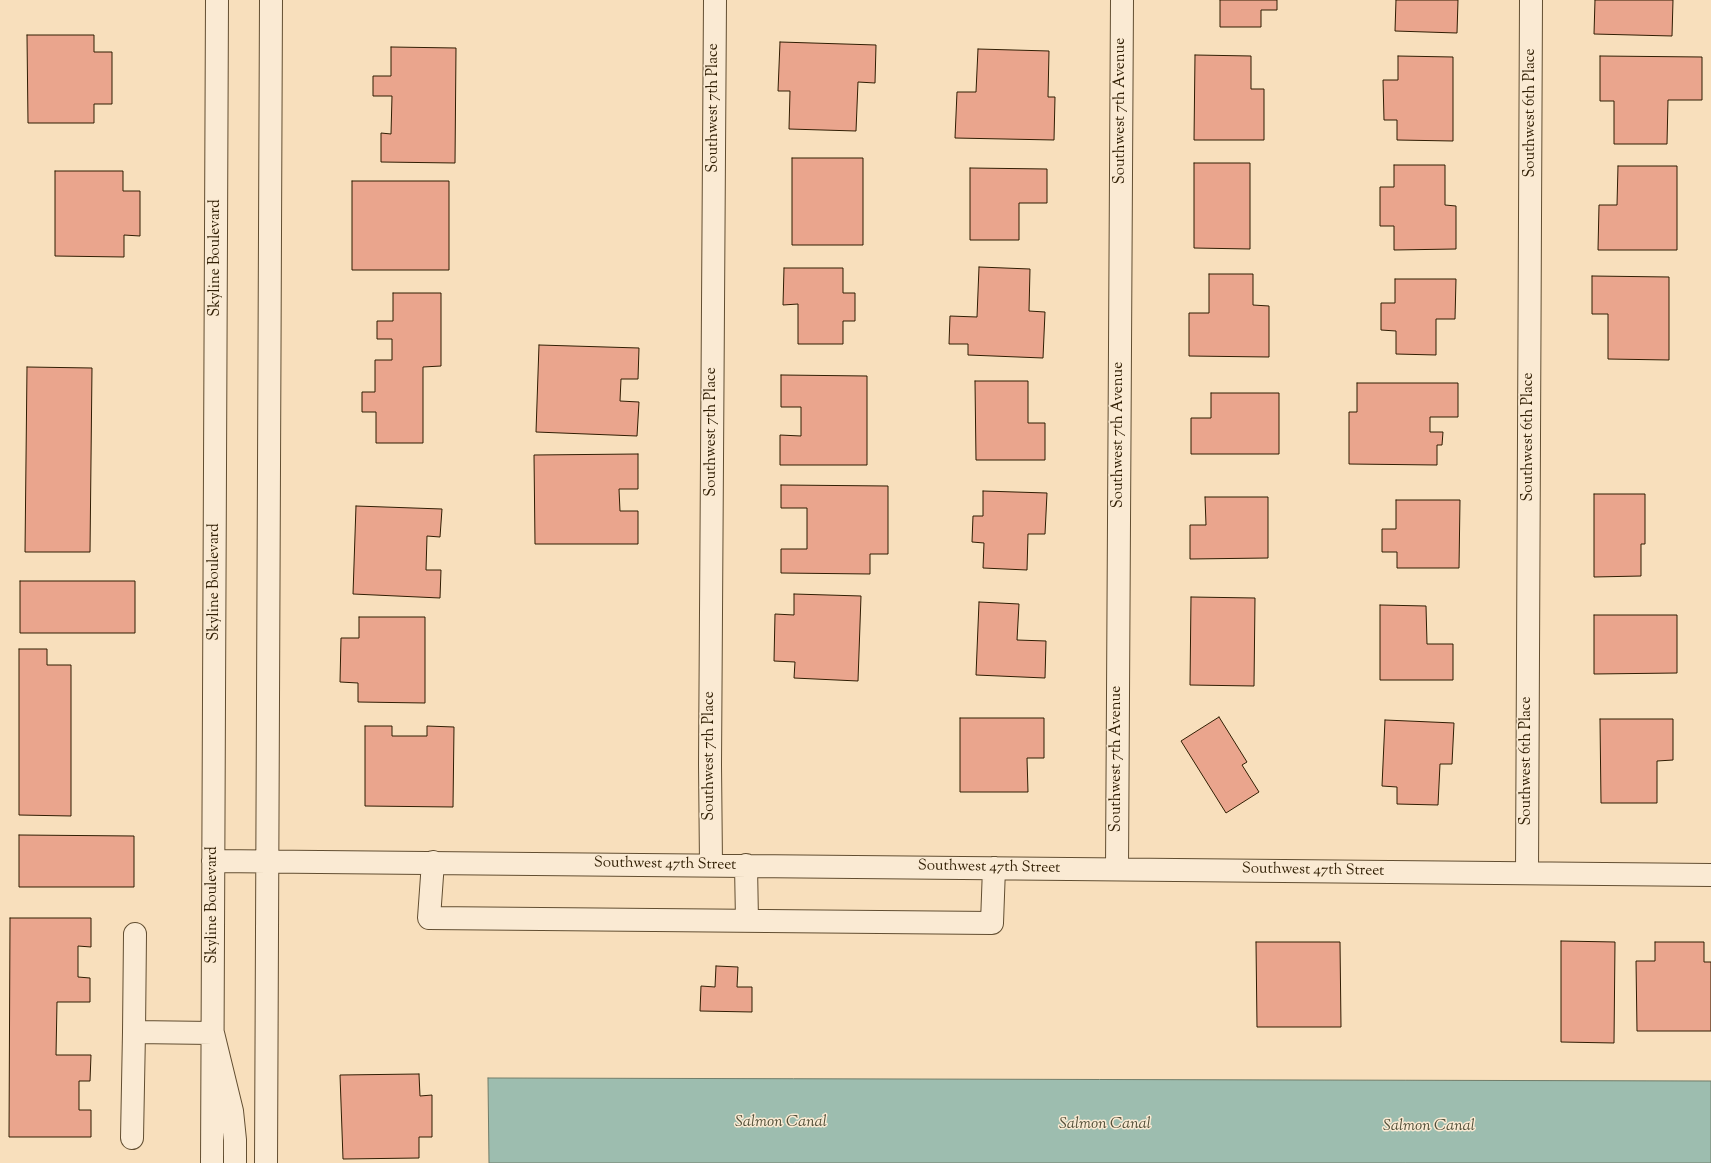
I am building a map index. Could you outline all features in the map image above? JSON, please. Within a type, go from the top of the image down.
[{"type":"street","name":"Skyline Boulevard","points":[[212,1163],[218,0]]},
{"type":"street","points":[[266,1163],[271,0]]},
{"type":"street","name":"Southwest 7th Place","points":[[711,865],[710,756],[715,0]]},
{"type":"street","name":"Southwest 7th Avenue","points":[[1116,870],[1122,0]]},
{"type":"street","name":"Southwest 6th Place","points":[[1527,873],[1532,0]]},
{"type":"street","name":"Southwest 47th Street","points":[[213,861],[1711,875]]},
{"type":"street","points":[[433,862],[429,918],[992,923],[994,868]]},
{"type":"street","points":[[746,866],[747,921]]},
{"type":"street","points":[[132,1138],[135,934]]},
{"type":"street","points":[[134,1032],[213,1033],[232,1111],[235,1140],[235,1163]]},
{"type":"water","name":"Salmon Canal","points":[[488,1078],[1711,1081],[1711,1163],[489,1163]]},
{"type":"building","points":[[1220,0],[1277,0],[1277,10],[1261,10],[1261,27],[1220,27]]},
{"type":"building","points":[[1396,0],[1458,0],[1457,33],[1395,31]]},
{"type":"building","points":[[1595,0],[1673,0],[1672,36],[1594,34]]},
{"type":"building","points":[[27,35],[94,35],[94,52],[112,52],[112,104],[94,104],[94,123],[28,123]]},
{"type":"building","points":[[780,42],[876,45],[875,83],[858,82],[856,131],[789,129],[790,91],[778,91]]},
{"type":"building","points":[[391,47],[456,48],[455,163],[381,162],[381,133],[391,134],[392,96],[373,96],[373,76],[391,76]]},
{"type":"building","points":[[978,49],[1049,51],[1048,97],[1055,97],[1054,140],[955,138],[957,92],[976,92]]},
{"type":"building","points":[[1195,55],[1251,56],[1251,89],[1264,89],[1264,140],[1194,140]]},
{"type":"building","points":[[1398,56],[1453,57],[1453,141],[1397,140],[1397,120],[1384,120],[1383,80],[1398,80]]},
{"type":"building","points":[[1600,56],[1702,57],[1702,100],[1668,100],[1667,144],[1614,144],[1614,101],[1600,101]]},
{"type":"building","points":[[792,158],[863,158],[863,245],[792,245]]},
{"type":"building","points":[[1194,163],[1250,163],[1250,249],[1194,248]]},
{"type":"building","points":[[1394,165],[1445,165],[1445,205],[1456,206],[1456,249],[1394,250],[1394,226],[1380,226],[1380,187],[1394,187]]},
{"type":"building","points":[[1618,166],[1677,166],[1677,250],[1598,250],[1599,205],[1617,205]]},
{"type":"building","points":[[970,168],[1047,169],[1047,203],[1019,203],[1019,240],[970,240]]},
{"type":"building","points":[[55,171],[123,171],[123,191],[140,191],[140,236],[124,235],[124,257],[55,256]]},
{"type":"building","points":[[352,181],[449,181],[449,270],[352,270]]},
{"type":"building","points":[[979,267],[1030,269],[1029,311],[1045,312],[1043,358],[968,355],[968,344],[949,344],[950,316],[977,317]]},
{"type":"building","points":[[784,268],[843,268],[843,293],[855,293],[855,321],[843,321],[843,344],[798,344],[798,304],[783,305]]},
{"type":"building","points":[[1209,274],[1253,274],[1253,305],[1269,306],[1269,357],[1189,356],[1189,313],[1209,313]]},
{"type":"building","points":[[1592,276],[1669,277],[1669,360],[1608,359],[1608,314],[1592,314]]},
{"type":"building","points":[[1395,279],[1456,279],[1455,319],[1436,319],[1436,355],[1396,354],[1396,331],[1381,330],[1381,303],[1395,303]]},
{"type":"building","points":[[393,293],[441,293],[441,366],[423,367],[423,443],[376,443],[376,412],[362,412],[362,392],[375,392],[375,360],[392,360],[392,339],[377,339],[377,321],[393,321]]},
{"type":"building","points":[[539,345],[639,348],[638,379],[621,379],[620,401],[639,402],[637,436],[536,432]]},
{"type":"building","points":[[27,367],[92,368],[90,552],[25,552]]},
{"type":"building","points":[[781,375],[867,376],[867,465],[780,465],[780,435],[801,436],[801,407],[781,407]]},
{"type":"building","points":[[975,381],[1028,381],[1028,423],[1045,423],[1045,460],[976,460]]},
{"type":"building","points":[[1357,383],[1458,383],[1458,417],[1430,417],[1430,432],[1443,432],[1442,445],[1437,445],[1437,465],[1349,464],[1349,412],[1357,412]]},
{"type":"building","points":[[1211,393],[1279,393],[1279,454],[1191,454],[1191,418],[1211,418]]},
{"type":"building","points":[[638,454],[638,489],[619,489],[620,511],[638,511],[638,544],[535,544],[534,455]]},
{"type":"building","points":[[781,485],[888,486],[888,554],[870,554],[870,574],[781,573],[781,549],[807,549],[807,508],[781,508]]},
{"type":"building","points":[[983,491],[1047,493],[1045,534],[1028,534],[1027,570],[983,568],[984,543],[972,542],[973,516],[983,516]]},
{"type":"building","points":[[1594,494],[1645,494],[1645,544],[1641,544],[1641,576],[1594,577]]},
{"type":"building","points":[[1205,497],[1268,497],[1268,558],[1190,559],[1190,525],[1206,525]]},
{"type":"building","points":[[1396,500],[1460,500],[1459,568],[1397,568],[1397,552],[1382,552],[1382,529],[1396,529]]},
{"type":"building","points":[[356,506],[442,509],[440,537],[427,536],[426,570],[441,570],[440,598],[353,594]]},
{"type":"building","points":[[20,581],[135,581],[135,633],[20,633]]},
{"type":"building","points":[[794,594],[861,596],[858,681],[794,678],[795,662],[774,661],[775,614],[794,615]]},
{"type":"building","points":[[1191,597],[1255,598],[1254,686],[1190,685]]},
{"type":"building","points":[[979,602],[1019,604],[1017,640],[1046,641],[1045,678],[976,675]]},
{"type":"building","points":[[1380,605],[1426,606],[1427,644],[1453,644],[1453,680],[1380,680]]},
{"type":"building","points":[[1594,615],[1677,615],[1677,673],[1594,674]]},
{"type":"building","points":[[359,617],[425,617],[425,703],[358,702],[358,683],[340,682],[341,638],[359,638]]},
{"type":"building","points":[[19,649],[47,649],[47,665],[71,665],[71,816],[19,815]]},
{"type":"building","points":[[1219,717],[1247,762],[1242,765],[1259,792],[1226,813],[1181,741]]},
{"type":"building","points":[[960,718],[1044,718],[1044,758],[1027,758],[1028,792],[960,792]]},
{"type":"building","points":[[1600,719],[1673,719],[1673,760],[1657,761],[1657,803],[1601,803]]},
{"type":"building","points":[[1385,720],[1454,723],[1452,764],[1440,764],[1438,805],[1397,804],[1397,787],[1382,786]]},
{"type":"building","points":[[365,726],[392,726],[392,736],[427,736],[427,726],[454,727],[453,807],[365,806]]},
{"type":"building","points":[[19,835],[134,836],[134,887],[19,887]]},
{"type":"building","points":[[10,918],[91,918],[91,947],[78,946],[78,977],[90,978],[90,1002],[57,1002],[56,1055],[91,1055],[90,1081],[79,1081],[79,1110],[91,1110],[91,1137],[9,1137]]},
{"type":"building","points":[[1561,941],[1615,942],[1614,1043],[1561,1042]]},
{"type":"building","points":[[1256,942],[1340,942],[1341,1027],[1257,1027]]},
{"type":"building","points":[[1655,942],[1704,942],[1704,962],[1711,962],[1711,1031],[1637,1031],[1636,961],[1655,961]]},
{"type":"building","points":[[716,966],[738,967],[737,987],[752,987],[752,1012],[700,1011],[701,986],[715,987]]},
{"type":"building","points":[[419,1074],[420,1096],[432,1095],[432,1137],[419,1137],[419,1158],[343,1159],[340,1075]]}]
